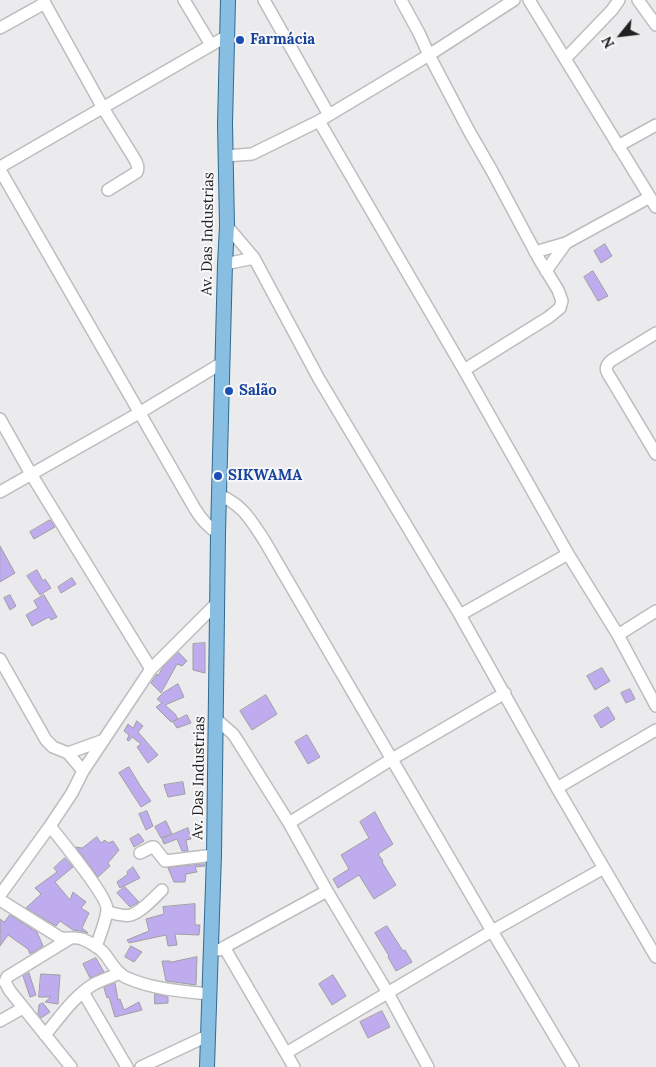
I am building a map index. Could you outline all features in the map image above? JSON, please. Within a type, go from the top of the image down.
[{"type":"main road","name":"Av. Das Industrias","points":[[207,1067],[214,855],[218,533],[227,226],[225,124],[228,0]]},
{"type":"street","points":[[184,0],[211,45]]},
{"type":"street","points":[[264,0],[330,115]]},
{"type":"street","points":[[401,0],[535,252],[558,290],[562,301],[560,308],[548,317],[464,370]]},
{"type":"street","points":[[225,156],[252,154],[319,121],[429,55],[514,0]]},
{"type":"street","points":[[528,0],[656,207]]},
{"type":"street","points":[[565,59],[612,10],[619,0]]},
{"type":"street","points":[[638,0],[656,24]]},
{"type":"street","points":[[0,28],[44,2],[102,108],[134,158],[138,169],[137,172],[108,190]]},
{"type":"street","points":[[218,533],[201,519],[195,510],[0,168],[227,36]]},
{"type":"street","points":[[319,121],[464,370],[568,554],[618,635],[656,706]]},
{"type":"street","points":[[618,146],[656,125]]},
{"type":"street","points":[[535,252],[566,243],[650,197]]},
{"type":"street","points":[[227,226],[254,258],[319,379],[460,615],[557,788],[656,957]]},
{"type":"street","points":[[546,271],[566,243]]},
{"type":"street","points":[[225,264],[254,258]]},
{"type":"street","points":[[656,333],[606,364],[606,370],[656,454]]},
{"type":"street","points":[[0,492],[222,363]]},
{"type":"street","points":[[0,419],[31,474],[151,670]]},
{"type":"street","points":[[219,492],[242,509],[264,540],[573,1067]]},
{"type":"street","points":[[460,615],[568,554]]},
{"type":"street","points":[[0,895],[50,826],[83,771],[151,670],[218,603]]},
{"type":"street","points":[[618,635],[656,611]]},
{"type":"street","points":[[0,659],[46,740],[53,747],[68,753],[83,771]]},
{"type":"street","points":[[289,823],[392,759],[505,693]]},
{"type":"street","points":[[216,719],[239,743],[289,823],[388,993],[428,1067]]},
{"type":"street","points":[[557,788],[656,730]]},
{"type":"street","points":[[68,753],[104,740]]},
{"type":"street","points":[[50,826],[103,897],[107,907],[96,947]]},
{"type":"street","points":[[140,853],[154,847],[165,861],[214,855]]},
{"type":"street","points":[[286,1053],[492,931],[604,868]]},
{"type":"street","points":[[107,912],[131,915],[162,890]]},
{"type":"street","points":[[210,953],[224,948],[327,891]]},
{"type":"street","points":[[0,900],[59,937],[64,939],[79,938],[96,947],[106,955],[122,976],[160,989],[208,994]]},
{"type":"street","points":[[69,938],[5,980],[6,985],[71,1067]]},
{"type":"street","points":[[224,948],[294,1067]]},
{"type":"street","points":[[45,1035],[83,992],[95,984],[120,973]]},
{"type":"street","points":[[83,992],[127,1067]]},
{"type":"street","points":[[0,1021],[24,1008]]},
{"type":"street","points":[[141,1067],[208,1036]]},
{"type":"building","points":[[605,244],[612,256],[601,263],[594,251]]},
{"type":"building","points":[[593,271],[608,296],[598,301],[584,277]]},
{"type":"building","points":[[50,520],[55,527],[34,539],[30,532]]},
{"type":"building","points":[[0,546],[15,573],[0,582]]},
{"type":"building","points":[[37,570],[43,581],[45,579],[51,588],[40,595],[27,576]]},
{"type":"building","points":[[72,578],[76,584],[61,593],[58,587]]},
{"type":"building","points":[[10,595],[16,606],[10,610],[4,598]]},
{"type":"building","points":[[44,595],[57,617],[51,620],[49,617],[32,626],[26,615],[38,608],[34,601]]},
{"type":"building","points":[[205,643],[205,673],[193,670],[193,644]]},
{"type":"building","points":[[178,652],[187,661],[182,666],[177,664],[161,693],[151,683]]},
{"type":"building","points":[[602,668],[610,681],[595,690],[587,676]]},
{"type":"building","points":[[178,684],[184,697],[165,705],[178,719],[171,722],[156,707],[162,703],[157,699]]},
{"type":"building","points":[[630,689],[635,699],[626,703],[621,693]]},
{"type":"building","points":[[266,695],[277,714],[252,730],[240,711]]},
{"type":"building","points":[[608,707],[615,719],[601,728],[594,716]]},
{"type":"building","points":[[187,715],[191,723],[177,728],[173,722]]},
{"type":"building","points":[[137,721],[143,726],[138,732],[158,755],[148,763],[137,747],[141,744],[132,737],[129,741],[127,740],[129,735],[124,731],[128,724],[133,728]]},
{"type":"building","points":[[307,735],[320,757],[308,764],[295,742]]},
{"type":"building","points":[[129,767],[151,801],[141,807],[119,773]]},
{"type":"building","points":[[183,782],[185,794],[168,797],[164,785]]},
{"type":"building","points":[[147,811],[153,826],[146,830],[139,814]]},
{"type":"building","points":[[375,812],[393,844],[378,854],[396,885],[374,899],[359,875],[338,888],[333,879],[349,869],[341,855],[369,838],[360,822]]},
{"type":"building","points":[[166,821],[172,834],[161,838],[155,827]]},
{"type":"building","points":[[188,828],[191,839],[186,840],[188,851],[182,851],[177,839],[164,844],[162,839]]},
{"type":"building","points":[[139,834],[144,841],[134,847],[130,839]]},
{"type":"building","points":[[97,837],[101,843],[105,840],[108,843],[113,841],[119,850],[108,863],[110,866],[98,877],[76,847],[82,848]]},
{"type":"building","points":[[65,858],[73,867],[55,882],[70,900],[73,892],[86,902],[81,908],[89,913],[82,928],[88,933],[73,930],[60,921],[56,926],[26,908],[41,894],[35,888],[57,872],[54,868]]},
{"type":"building","points":[[204,864],[205,866],[195,867],[197,872],[186,874],[185,882],[174,882],[168,868]]},
{"type":"building","points":[[133,867],[140,878],[120,888],[117,882],[128,874],[127,872]]},
{"type":"building","points":[[125,887],[139,902],[130,907],[117,893]]},
{"type":"building","points":[[195,904],[195,925],[200,925],[199,935],[175,934],[177,945],[168,946],[166,935],[129,943],[127,940],[149,931],[146,919],[164,914],[163,907]]},
{"type":"building","points":[[10,915],[37,932],[43,946],[30,954],[28,949],[8,935],[0,946],[0,919],[4,922]]},
{"type":"building","points":[[387,926],[412,962],[396,971],[375,933]]},
{"type":"building","points":[[131,946],[142,952],[134,962],[125,957]]},
{"type":"building","points":[[197,957],[196,985],[166,981],[162,961],[170,962]]},
{"type":"building","points":[[96,958],[104,972],[90,978],[83,964]]},
{"type":"building","points":[[29,973],[36,995],[30,997],[23,976]]},
{"type":"building","points":[[41,974],[60,975],[58,1004],[45,1002],[51,997],[39,997]]},
{"type":"building","points":[[333,975],[346,996],[332,1005],[319,984]]},
{"type":"building","points":[[115,983],[118,1000],[120,999],[124,1010],[139,1002],[142,1010],[115,1017],[104,988]]},
{"type":"building","points":[[155,994],[168,997],[168,1003],[155,1004]]},
{"type":"building","points":[[43,1003],[50,1012],[41,1018],[38,1014],[39,1005]]},
{"type":"building","points":[[382,1011],[390,1027],[368,1038],[360,1022]]},
{"type":"place","name":"Farmácia","points":[[240,40]]},
{"type":"place","name":"Salão","points":[[229,391]]},
{"type":"place","name":"SIKWAMA","points":[[218,476]]}]
